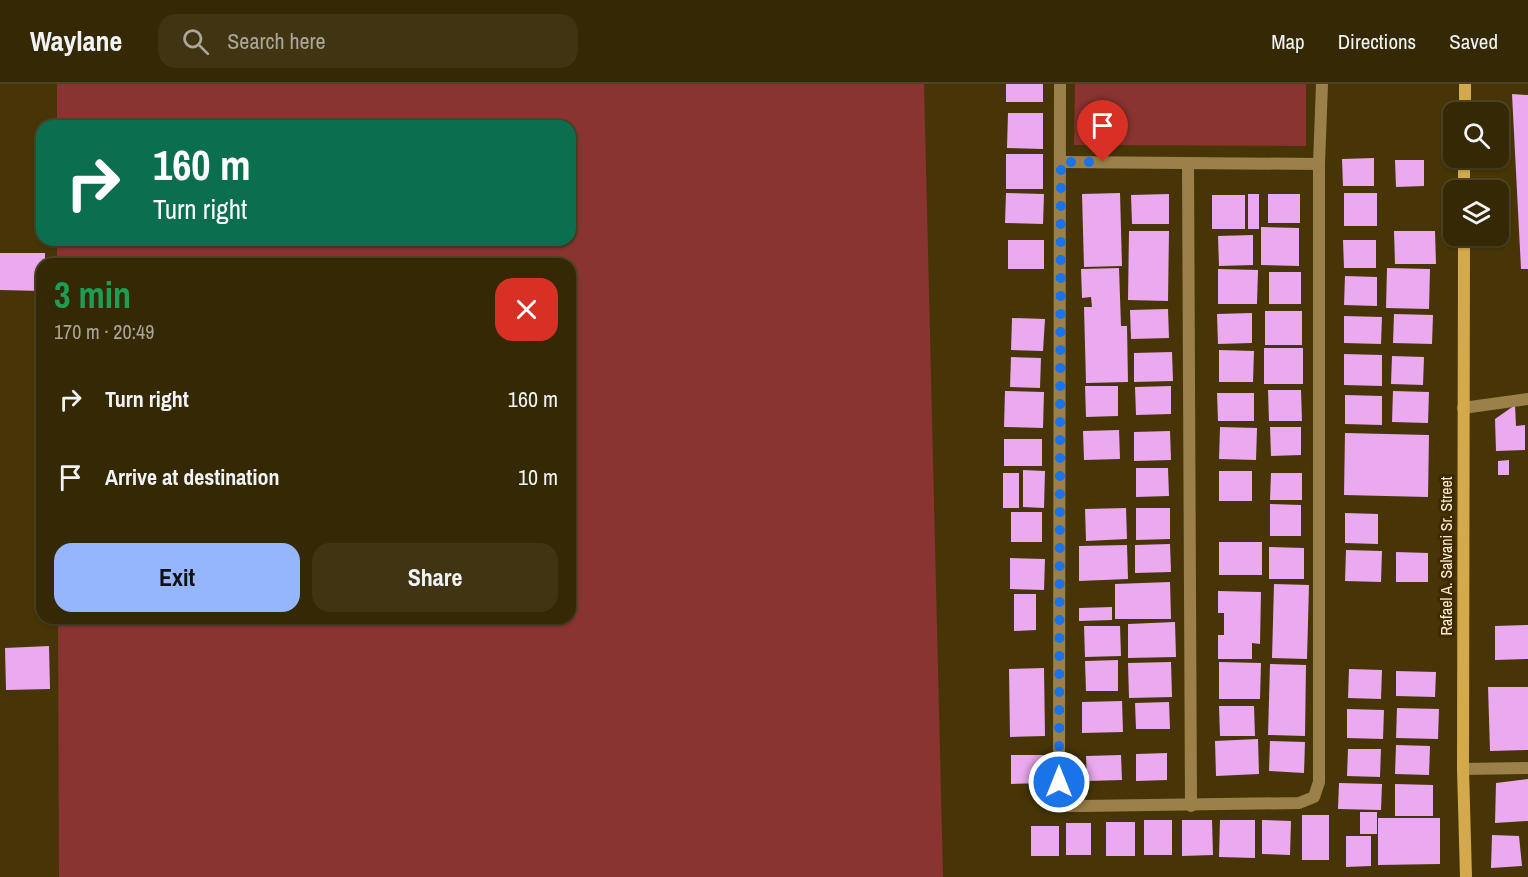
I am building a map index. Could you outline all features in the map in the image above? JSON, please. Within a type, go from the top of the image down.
[{"type":"street","points":[[1060,84],[1059,782],[1061,797],[1069,806],[1081,807],[1299,803],[1314,797],[1319,782],[1319,164],[1322,84]]},
{"type":"street","points":[[1465,84],[1465,102]]},
{"type":"street","points":[[1061,162],[1319,164]]},
{"type":"street","points":[[1188,164],[1191,806]]},
{"type":"street","name":"Rafael A. Salvani Sr. Street","points":[[1464,246],[1463,769],[1466,877]]},
{"type":"street","points":[[1463,408],[1528,399]]},
{"type":"street","points":[[1463,769],[1528,768]]},
{"type":"shaded area","points":[[57,84],[924,84],[943,877],[59,877],[58,624],[576,624],[576,258],[57,258],[57,246],[576,246],[576,120],[57,120]]},
{"type":"shaded area","points":[[1075,84],[1306,84],[1306,146],[1074,145]]},
{"type":"building","points":[[1006,84],[1043,84],[1043,102],[1006,102]]},
{"type":"building","points":[[1512,94],[1528,95],[1528,269],[1521,269]]},
{"type":"building","points":[[1008,113],[1043,113],[1043,149],[1007,148]]},
{"type":"building","points":[[1006,154],[1043,154],[1043,189],[1006,189]]},
{"type":"building","points":[[1374,158],[1374,186],[1343,186],[1342,159]]},
{"type":"building","points":[[1395,160],[1424,160],[1424,186],[1396,187]]},
{"type":"building","points":[[1006,193],[1044,194],[1043,224],[1005,223]]},
{"type":"building","points":[[1120,193],[1122,266],[1084,267],[1082,194]]},
{"type":"building","points":[[1344,193],[1377,193],[1377,226],[1344,226]]},
{"type":"building","points":[[1169,194],[1169,224],[1132,224],[1131,195]]},
{"type":"building","points":[[1248,194],[1259,194],[1259,229],[1248,229]]},
{"type":"building","points":[[1268,194],[1300,194],[1300,223],[1268,223]]},
{"type":"building","points":[[1212,195],[1245,195],[1245,229],[1212,229]]},
{"type":"building","points":[[1261,227],[1299,228],[1299,266],[1261,265]]},
{"type":"building","points":[[1129,231],[1169,231],[1168,301],[1128,300]]},
{"type":"building","points":[[1394,231],[1435,231],[1436,264],[1395,264]]},
{"type":"building","points":[[1253,235],[1253,265],[1219,266],[1218,236]]},
{"type":"building","points":[[1008,240],[1044,240],[1044,269],[1008,269]]},
{"type":"building","points":[[1343,240],[1376,240],[1376,268],[1344,268]]},
{"type":"building","points":[[0,253],[45,253],[45,258],[36,258],[36,291],[0,290]]},
{"type":"building","points":[[1119,268],[1121,326],[1127,326],[1128,382],[1086,383],[1084,307],[1092,307],[1091,297],[1082,298],[1081,269]]},
{"type":"building","points":[[1387,268],[1430,269],[1429,309],[1386,308]]},
{"type":"building","points":[[1218,269],[1258,270],[1257,304],[1218,304]]},
{"type":"building","points":[[1269,272],[1301,272],[1301,304],[1269,304]]},
{"type":"building","points":[[1345,276],[1377,277],[1377,306],[1344,305]]},
{"type":"building","points":[[1168,309],[1169,338],[1131,339],[1130,310]]},
{"type":"building","points":[[1265,311],[1302,311],[1302,345],[1265,345]]},
{"type":"building","points":[[1252,313],[1252,343],[1218,344],[1217,314]]},
{"type":"building","points":[[1394,314],[1433,315],[1432,344],[1393,343]]},
{"type":"building","points":[[1344,316],[1382,317],[1381,344],[1344,343]]},
{"type":"building","points":[[1012,318],[1045,319],[1043,351],[1011,350]]},
{"type":"building","points":[[1264,348],[1303,348],[1303,384],[1264,384]]},
{"type":"building","points":[[1219,350],[1254,351],[1253,382],[1219,382]]},
{"type":"building","points":[[1172,352],[1173,381],[1134,382],[1134,353]]},
{"type":"building","points":[[1344,354],[1382,355],[1382,386],[1344,385]]},
{"type":"building","points":[[1392,356],[1424,357],[1423,385],[1391,384]]},
{"type":"building","points":[[1011,357],[1041,358],[1040,388],[1010,387]]},
{"type":"building","points":[[1085,386],[1118,386],[1118,416],[1086,417]]},
{"type":"building","points":[[1171,386],[1171,414],[1136,415],[1135,387]]},
{"type":"building","points":[[1268,390],[1301,390],[1302,421],[1269,421]]},
{"type":"building","points":[[1005,391],[1044,392],[1043,428],[1004,427]]},
{"type":"building","points":[[1393,391],[1429,392],[1428,423],[1392,422]]},
{"type":"building","points":[[1217,393],[1254,393],[1254,421],[1218,421]]},
{"type":"building","points":[[1345,395],[1382,396],[1382,425],[1345,424]]},
{"type":"building","points":[[1515,405],[1516,426],[1525,425],[1525,450],[1496,451],[1495,419]]},
{"type":"building","points":[[1220,427],[1257,428],[1256,460],[1219,459]]},
{"type":"building","points":[[1270,427],[1301,427],[1301,455],[1271,456]]},
{"type":"building","points":[[1119,430],[1120,459],[1084,460],[1083,431]]},
{"type":"building","points":[[1170,431],[1171,460],[1134,461],[1134,432]]},
{"type":"building","points":[[1345,433],[1429,435],[1428,497],[1344,495]]},
{"type":"building","points":[[1004,439],[1042,439],[1042,466],[1004,466]]},
{"type":"building","points":[[1509,460],[1509,475],[1498,475],[1498,461]]},
{"type":"building","points":[[1136,468],[1168,468],[1169,496],[1136,497]]},
{"type":"building","points":[[1023,470],[1045,471],[1044,508],[1023,507]]},
{"type":"building","points":[[1219,471],[1252,471],[1252,501],[1219,501]]},
{"type":"building","points":[[1003,473],[1019,473],[1019,508],[1003,508]]},
{"type":"building","points":[[1271,473],[1302,473],[1302,500],[1270,500]]},
{"type":"building","points":[[1270,504],[1301,505],[1301,536],[1270,536]]},
{"type":"building","points":[[1126,508],[1127,539],[1086,541],[1085,509]]},
{"type":"building","points":[[1136,508],[1170,508],[1170,539],[1136,540]]},
{"type":"building","points":[[1011,512],[1042,512],[1042,542],[1011,542]]},
{"type":"building","points":[[1345,513],[1378,514],[1378,544],[1345,543]]},
{"type":"building","points":[[1219,542],[1262,542],[1262,575],[1219,575]]},
{"type":"building","points":[[1170,544],[1171,572],[1135,573],[1135,545]]},
{"type":"building","points":[[1127,545],[1128,579],[1079,581],[1079,546]]},
{"type":"building","points":[[1269,547],[1304,548],[1304,579],[1269,579]]},
{"type":"building","points":[[1346,550],[1382,551],[1381,582],[1345,581]]},
{"type":"building","points":[[1396,552],[1428,553],[1428,582],[1396,582]]},
{"type":"building","points":[[1010,558],[1045,559],[1044,590],[1010,589]]},
{"type":"building","points":[[1170,582],[1171,619],[1115,619],[1115,584]]},
{"type":"building","points":[[1274,584],[1309,585],[1307,659],[1272,658]]},
{"type":"building","points":[[1218,591],[1261,592],[1260,644],[1252,643],[1252,659],[1218,659],[1218,635],[1224,635],[1224,613],[1218,613]]},
{"type":"building","points":[[1014,594],[1036,594],[1036,630],[1014,631]]},
{"type":"building","points":[[1112,607],[1112,620],[1079,621],[1079,608]]},
{"type":"building","points":[[1175,622],[1176,657],[1128,658],[1128,624]]},
{"type":"building","points":[[1528,625],[1528,659],[1495,660],[1495,626]]},
{"type":"building","points":[[1084,626],[1120,626],[1121,656],[1085,657]]},
{"type":"building","points":[[49,646],[50,689],[6,690],[5,648]]},
{"type":"building","points":[[1118,660],[1118,691],[1086,691],[1085,661]]},
{"type":"building","points":[[1171,662],[1172,697],[1129,698],[1128,663]]},
{"type":"building","points":[[1219,662],[1261,663],[1260,699],[1219,699]]},
{"type":"building","points":[[1270,664],[1306,665],[1305,736],[1268,735]]},
{"type":"building","points":[[1044,668],[1045,736],[1010,737],[1009,669]]},
{"type":"building","points":[[1349,669],[1382,670],[1381,699],[1348,698]]},
{"type":"building","points":[[1396,671],[1436,672],[1435,697],[1396,696]]},
{"type":"building","points":[[1488,687],[1528,687],[1528,750],[1490,751]]},
{"type":"building","points":[[1122,701],[1123,732],[1082,733],[1082,702]]},
{"type":"building","points":[[1169,702],[1170,729],[1136,729],[1135,703]]},
{"type":"building","points":[[1219,706],[1254,706],[1255,736],[1220,736]]},
{"type":"building","points":[[1397,708],[1439,709],[1438,739],[1396,738]]},
{"type":"building","points":[[1347,709],[1384,710],[1383,739],[1347,738]]},
{"type":"building","points":[[1258,739],[1259,774],[1216,776],[1215,741]]},
{"type":"building","points":[[1270,741],[1305,742],[1304,773],[1269,771]]},
{"type":"building","points":[[1396,745],[1430,746],[1429,775],[1395,774]]},
{"type":"building","points":[[1348,749],[1381,749],[1380,777],[1347,776]]},
{"type":"building","points":[[1167,753],[1167,780],[1136,781],[1136,754]]},
{"type":"building","points":[[1011,755],[1044,755],[1045,783],[1011,784]]},
{"type":"building","points":[[1121,755],[1122,780],[1087,781],[1086,756]]},
{"type":"building","points":[[1528,779],[1528,821],[1495,823],[1496,783]]},
{"type":"building","points":[[1339,783],[1382,784],[1381,810],[1338,809]]},
{"type":"building","points":[[1395,784],[1433,785],[1433,816],[1395,816]]},
{"type":"building","points":[[1360,812],[1377,812],[1377,834],[1360,834]]},
{"type":"building","points":[[1302,815],[1329,815],[1329,860],[1302,860]]},
{"type":"building","points":[[1378,818],[1440,818],[1440,864],[1378,865]]},
{"type":"building","points":[[1144,820],[1172,820],[1172,855],[1144,855]]},
{"type":"building","points":[[1182,820],[1212,820],[1213,855],[1182,856]]},
{"type":"building","points":[[1220,820],[1255,820],[1255,858],[1219,857]]},
{"type":"building","points":[[1262,820],[1291,821],[1290,855],[1262,854]]},
{"type":"building","points":[[1106,822],[1135,822],[1135,856],[1106,856]]},
{"type":"building","points":[[1066,823],[1091,823],[1091,855],[1066,855]]},
{"type":"building","points":[[1031,826],[1059,826],[1059,856],[1031,856]]},
{"type":"building","points":[[1492,835],[1519,836],[1522,866],[1491,868]]},
{"type":"building","points":[[1346,836],[1371,836],[1371,866],[1346,867]]},
{"type":"route","points":[[1059,782],[1061,162],[1103,162]]}]
